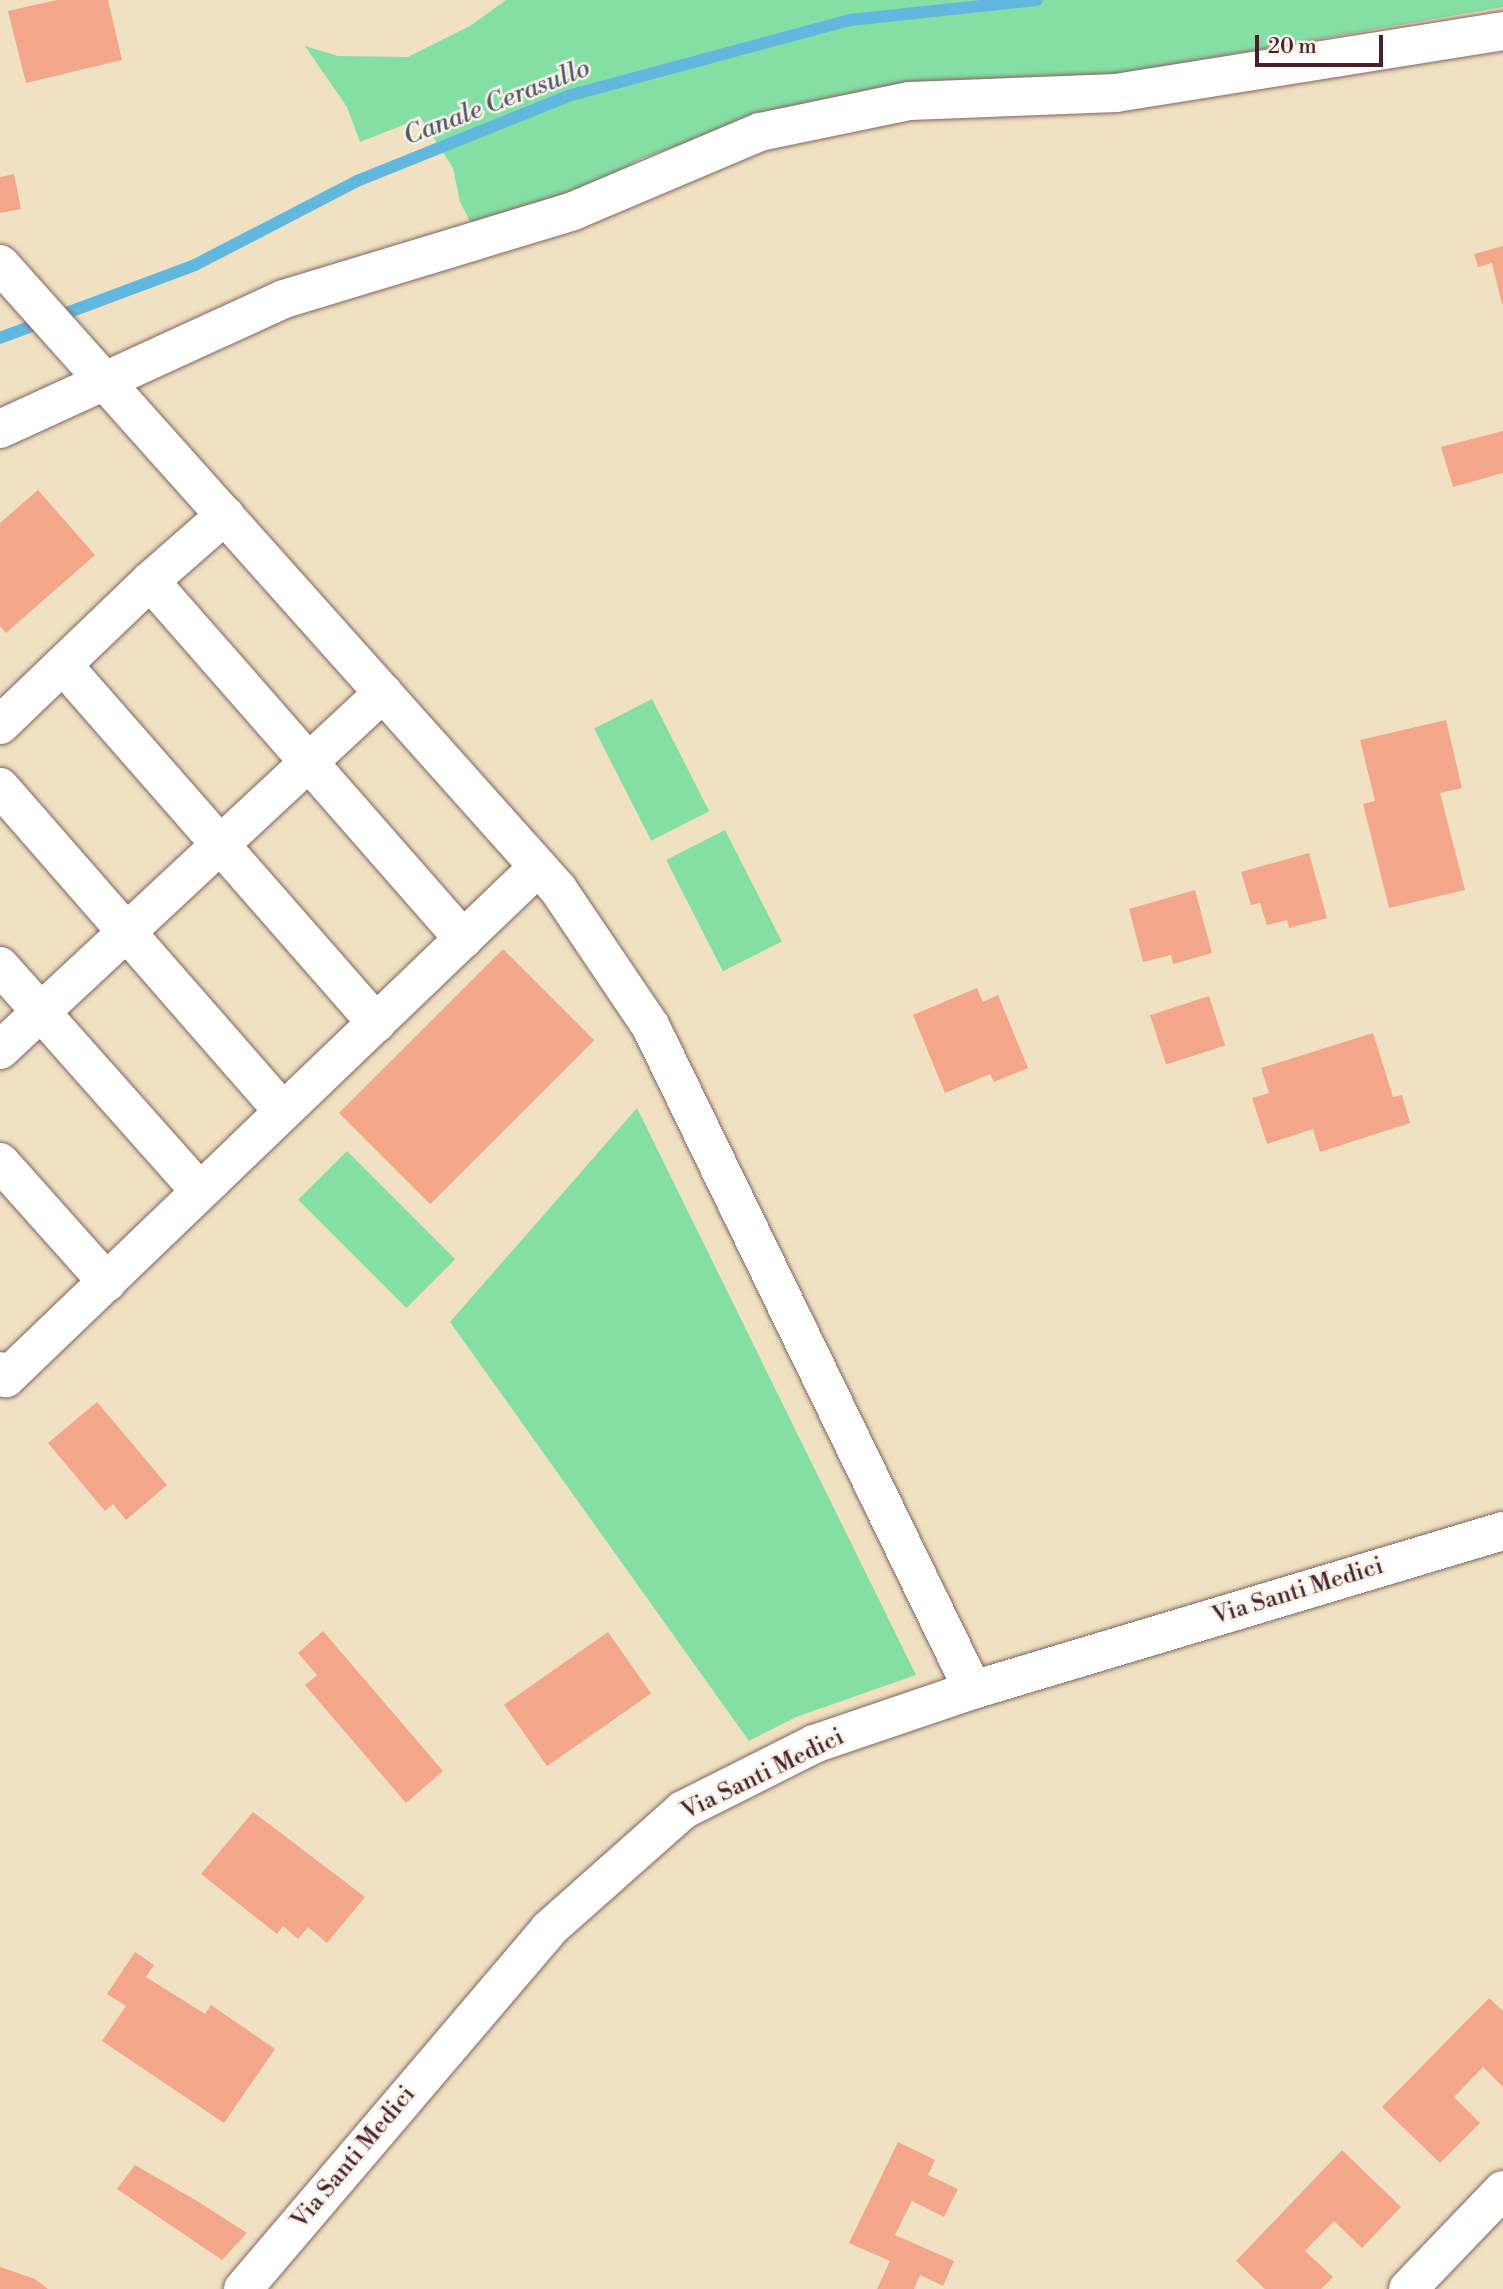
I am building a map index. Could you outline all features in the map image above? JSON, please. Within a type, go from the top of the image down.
[{"type":"street","points":[[0,429],[284,299],[573,211],[760,132],[910,101],[1116,93],[1503,31]]},
{"type":"street","points":[[4,269],[558,889],[651,1027],[973,1690]]},
{"type":"street","points":[[0,725],[150,581],[225,515]]},
{"type":"street","points":[[150,581],[463,939]]},
{"type":"street","points":[[62,665],[376,1023]]},
{"type":"street","points":[[0,1050],[383,693]]},
{"type":"street","points":[[0,787],[283,1111]]},
{"type":"street","points":[[0,1371],[6,1378],[538,867]]},
{"type":"street","points":[[0,966],[200,1191]]},
{"type":"street","points":[[0,1162],[107,1282]]},
{"type":"street","name":"Via Santi Medici","points":[[243,2289],[549,1929],[683,1810],[814,1744],[973,1690],[1503,1531]]},
{"type":"street","points":[[1408,2289],[1503,2190]]},
{"type":"green space","points":[[506,0],[1503,0],[1503,7],[1106,76],[746,122],[639,159],[609,179],[472,225],[460,202],[453,168],[421,118],[360,142],[347,107],[305,46],[338,56],[408,57],[470,26]]},
{"type":"green space","points":[[652,699],[709,811],[651,841],[594,729]]},
{"type":"green space","points":[[725,830],[782,941],[723,971],[666,860]]},
{"type":"green space","points":[[637,1108],[916,1675],[796,1717],[749,1741],[450,1322]]},
{"type":"green space","points":[[347,1151],[455,1259],[406,1308],[298,1200]]},
{"type":"building","points":[[57,0],[108,0],[122,60],[26,83],[8,11]]},
{"type":"building","points":[[14,174],[21,209],[0,213],[0,177]]},
{"type":"building","points":[[1503,246],[1502,304],[1492,263],[1478,267],[1474,254]]},
{"type":"building","points":[[1503,431],[1503,473],[1453,487],[1441,447]]},
{"type":"building","points":[[38,490],[95,555],[6,633],[0,626],[0,523]]},
{"type":"building","points":[[1446,720],[1462,788],[1440,793],[1465,890],[1389,908],[1363,804],[1375,801],[1360,740]]},
{"type":"building","points":[[1309,853],[1327,918],[1289,928],[1287,920],[1267,925],[1260,903],[1251,905],[1241,872]]},
{"type":"building","points":[[1195,890],[1212,953],[1173,964],[1171,955],[1143,962],[1129,909]]},
{"type":"building","points":[[503,949],[594,1040],[430,1204],[339,1113]]},
{"type":"building","points":[[977,988],[983,1002],[998,995],[1028,1068],[994,1082],[990,1074],[945,1093],[913,1015]]},
{"type":"building","points":[[1209,996],[1225,1045],[1166,1065],[1150,1015]]},
{"type":"building","points":[[1373,1033],[1393,1097],[1402,1095],[1410,1123],[1320,1152],[1313,1129],[1267,1144],[1252,1098],[1269,1093],[1261,1068]]},
{"type":"building","points":[[97,1402],[167,1485],[126,1520],[113,1504],[105,1511],[48,1443]]},
{"type":"building","points":[[323,1631],[443,1771],[406,1803],[305,1685],[317,1675],[298,1653]]},
{"type":"building","points":[[608,1632],[651,1693],[547,1766],[504,1705]]},
{"type":"building","points":[[253,1812],[365,1897],[327,1943],[308,1927],[298,1939],[283,1926],[277,1934],[201,1874]]},
{"type":"building","points":[[135,1952],[154,1965],[146,1977],[205,2014],[211,2005],[275,2049],[224,2123],[102,2041],[126,2006],[107,1994]]},
{"type":"building","points":[[1489,1998],[1503,2011],[1503,2087],[1483,2067],[1454,2097],[1480,2123],[1440,2163],[1382,2107]]},
{"type":"building","points":[[898,2142],[935,2160],[928,2175],[958,2189],[944,2217],[912,2201],[895,2235],[954,2261],[943,2286],[920,2275],[914,2289],[877,2289],[890,2261],[849,2243]]},
{"type":"building","points":[[1342,2150],[1401,2207],[1362,2248],[1334,2221],[1305,2251],[1333,2277],[1321,2289],[1265,2289],[1236,2261]]},
{"type":"building","points":[[135,2165],[247,2233],[222,2260],[117,2189]]},
{"type":"building","points":[[0,2267],[35,2279],[48,2289],[0,2289]]},
{"type":"waterway","name":"Canale Cerasullo","points":[[0,338],[195,265],[357,181],[568,96],[850,20],[1037,0]]}]
